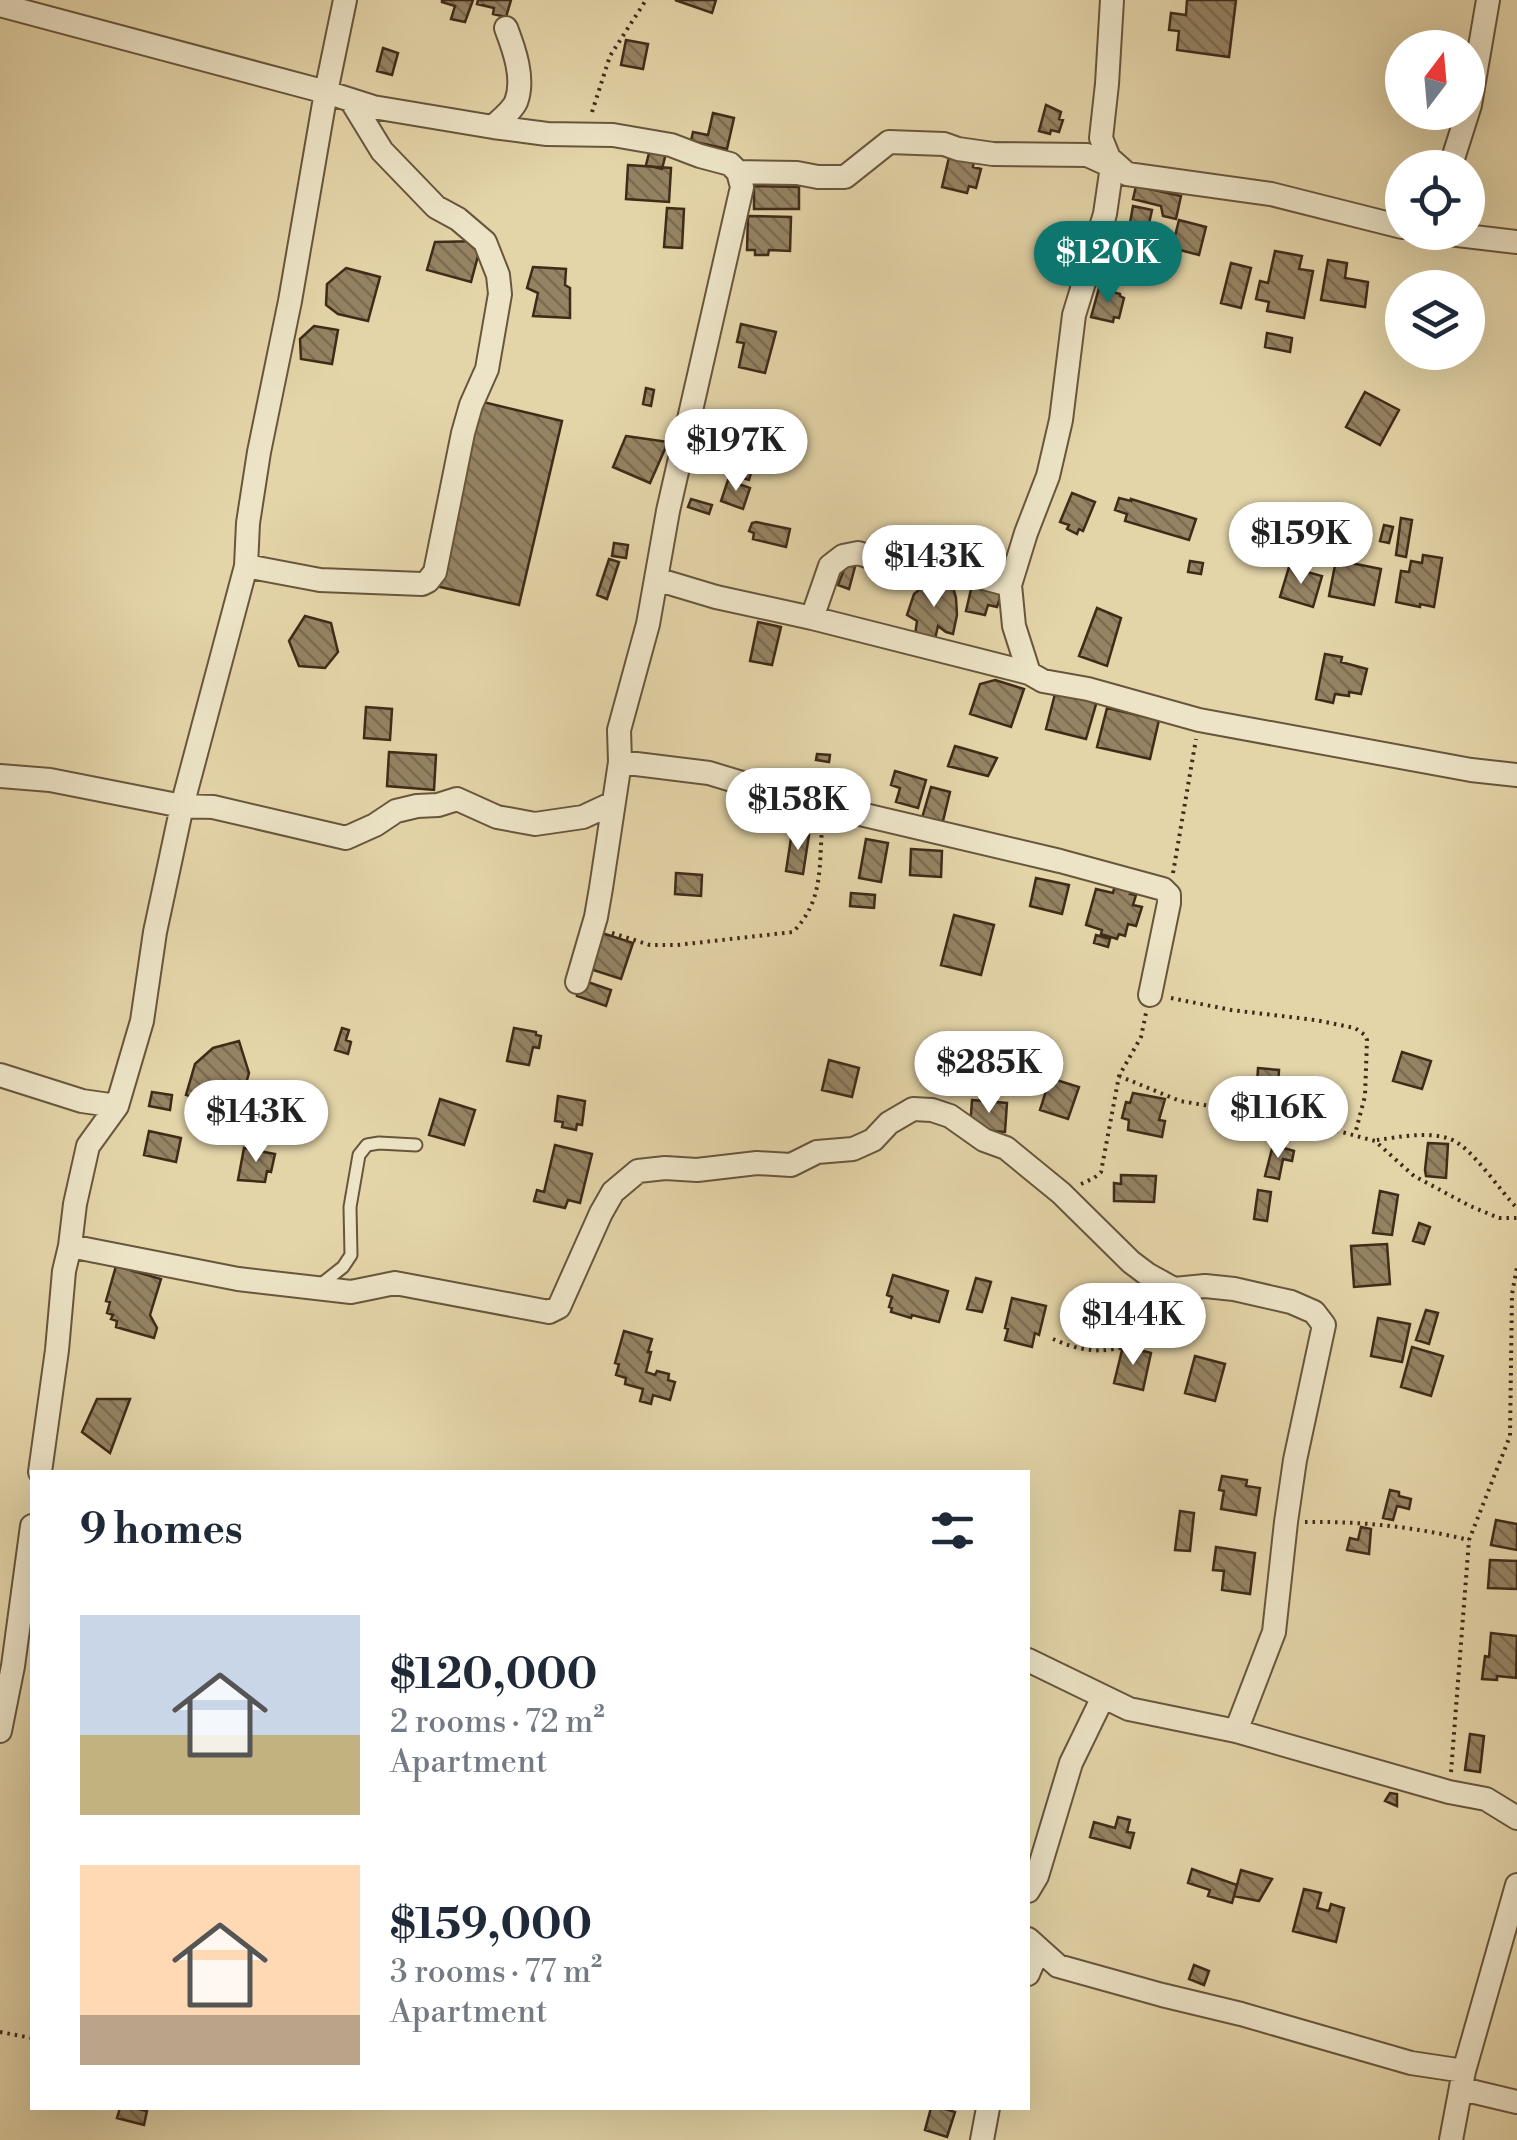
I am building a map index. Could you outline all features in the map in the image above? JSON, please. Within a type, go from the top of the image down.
[{"type":"street","points":[[40,1470],[74,1204],[88,1146],[117,1106],[142,1022],[182,806],[246,566],[259,452],[345,0]]},
{"type":"street","points":[[1112,0],[1101,138],[1119,170]]},
{"type":"street","points":[[1456,150],[1470,105],[1488,0]]},
{"type":"street","points":[[0,5],[352,102],[493,127],[546,134],[613,135],[671,145],[730,164],[738,172],[742,187],[668,512],[648,624],[619,730],[620,762],[601,888],[577,982]]},
{"type":"street","points":[[493,127],[516,104],[519,80],[515,50],[506,28]]},
{"type":"street","points":[[246,566],[320,580],[422,584],[428,581],[434,572],[470,405],[487,369],[500,294],[491,253],[485,242],[458,219],[436,207],[382,151],[352,102]]},
{"type":"street","points":[[738,172],[845,177],[889,142],[944,144],[994,154],[1086,155],[1119,170],[1272,194],[1385,222]]},
{"type":"street","points":[[1029,673],[1014,626],[1010,585],[1048,476],[1061,420],[1074,315],[1119,170]]},
{"type":"street","points":[[1485,238],[1517,242]]},
{"type":"street","points":[[812,618],[830,566],[842,556],[858,554],[908,569],[965,573],[1010,585]]},
{"type":"street","points":[[656,579],[1029,673],[1043,680],[1088,688],[1199,720],[1517,775]]},
{"type":"street","points":[[620,762],[708,773],[1109,873],[1163,890],[1169,894],[1170,903],[1150,995]]},
{"type":"street","points":[[0,776],[86,786],[182,806],[213,807],[346,838],[396,811],[438,806],[457,799],[497,816],[535,824],[582,817],[613,803]]},
{"type":"street","points":[[0,1075],[82,1100],[117,1106]]},
{"type":"street","points":[[70,1246],[238,1280],[352,1292],[396,1283],[549,1312],[559,1307],[613,1192],[638,1171],[757,1163],[791,1165],[817,1152],[853,1149],[873,1140],[890,1123],[913,1110],[932,1110],[950,1116],[984,1140],[1006,1148],[1061,1192],[1146,1274],[1174,1289],[1234,1289],[1291,1302],[1322,1320],[1286,1522],[1274,1632],[1236,1730]]},
{"type":"street","points":[[0,1731],[23,1669],[30,1558]]},
{"type":"street","points":[[1030,1661],[1130,1709],[1236,1730],[1449,1792],[1486,1799],[1517,1818]]},
{"type":"street","points":[[1030,1888],[1037,1876],[1071,1763],[1103,1696]]},
{"type":"street","points":[[1451,2140],[1463,2080],[1517,1885]]},
{"type":"street","points":[[1033,1945],[1058,1966],[1411,2062],[1517,2102]]},
{"type":"street","points":[[982,2140],[988,2110]]},
{"type":"lane","points":[[316,1289],[344,1266],[351,1255],[350,1207],[359,1155],[367,1145],[379,1142],[416,1145]]},
{"type":"path","points":[[585,136],[610,56],[646,0]]},
{"type":"path","points":[[1169,894],[1199,720]]},
{"type":"path","points":[[593,927],[650,944],[677,945],[793,932],[816,896],[824,805]]},
{"type":"path","points":[[1061,1192],[1101,1172],[1119,1076],[1141,1037],[1150,995],[1316,1020],[1355,1028],[1365,1034],[1366,1096],[1355,1134]]},
{"type":"path","points":[[1119,1076],[1180,1101],[1301,1121],[1375,1141],[1414,1176],[1498,1218],[1517,1218]]},
{"type":"path","points":[[1375,1141],[1398,1137],[1450,1139],[1464,1148],[1517,1208]]},
{"type":"path","points":[[1449,1792],[1469,1540],[1510,1436],[1512,1294],[1517,1267]]},
{"type":"path","points":[[1053,1338],[1094,1351],[1174,1332],[1186,1320],[1174,1289]]},
{"type":"path","points":[[1286,1522],[1342,1521],[1469,1540]]},
{"type":"path","points":[[0,2032],[30,2038]]},
{"type":"building","points":[[442,0],[473,0],[465,22],[451,19],[455,6]]},
{"type":"building","points":[[478,0],[511,0],[506,17],[493,14],[494,8],[477,4]]},
{"type":"building","points":[[675,0],[716,0],[712,13]]},
{"type":"building","points":[[1187,0],[1236,0],[1229,57],[1177,50],[1179,31],[1169,30],[1171,13],[1186,15]]},
{"type":"building","points":[[626,40],[648,44],[643,69],[621,65]]},
{"type":"building","points":[[383,48],[398,53],[392,75],[377,71]]},
{"type":"building","points":[[1046,105],[1061,112],[1059,132],[1039,131]]},
{"type":"building","points":[[713,113],[734,118],[727,149],[691,141],[693,132],[708,135]]},
{"type":"building","points":[[651,145],[667,149],[662,169],[646,165]]},
{"type":"building","points":[[950,153],[974,159],[973,167],[981,169],[976,188],[969,186],[967,193],[942,187]]},
{"type":"building","points":[[628,165],[671,168],[669,202],[626,199]]},
{"type":"building","points":[[754,186],[799,187],[799,209],[754,209]]},
{"type":"building","points":[[1136,186],[1181,196],[1176,219],[1163,216],[1161,206],[1133,199]]},
{"type":"building","points":[[1133,206],[1152,210],[1147,233],[1165,236],[1163,249],[1147,246],[1145,238],[1128,234]]},
{"type":"building","points":[[667,208],[684,209],[682,248],[664,247]]},
{"type":"building","points":[[748,216],[791,217],[790,251],[769,250],[768,255],[755,255],[755,250],[747,250]]},
{"type":"building","points":[[1179,220],[1206,227],[1199,255],[1172,248]]},
{"type":"building","points":[[482,241],[471,282],[427,270],[435,242]]},
{"type":"building","points":[[1275,251],[1302,256],[1299,269],[1313,271],[1304,318],[1267,311],[1269,302],[1256,299],[1260,281],[1268,283]]},
{"type":"building","points":[[1328,260],[1347,263],[1345,278],[1368,282],[1365,307],[1321,300]]},
{"type":"building","points":[[1231,263],[1251,268],[1241,308],[1221,303]]},
{"type":"building","points":[[533,267],[566,269],[570,318],[533,316],[538,293],[527,288]]},
{"type":"building","points":[[346,268],[380,277],[368,321],[338,314],[326,305],[327,284]]},
{"type":"building","points":[[1099,288],[1124,298],[1119,318],[1114,317],[1113,322],[1091,317]]},
{"type":"building","points":[[741,324],[776,332],[765,373],[739,367],[744,343],[737,342]]},
{"type":"building","points":[[314,326],[338,330],[332,364],[301,359],[300,339]]},
{"type":"building","points":[[1267,333],[1292,338],[1290,352],[1265,347]]},
{"type":"building","points":[[646,388],[654,390],[651,406],[643,404]]},
{"type":"building","points":[[1365,392],[1399,410],[1380,445],[1346,427]]},
{"type":"building","points":[[479,401],[562,421],[519,605],[436,586]]},
{"type":"building","points":[[626,436],[668,442],[650,483],[613,467]]},
{"type":"building","points":[[732,461],[753,466],[749,480],[729,474]]},
{"type":"building","points":[[728,480],[750,488],[743,509],[721,501]]},
{"type":"building","points":[[1072,493],[1095,502],[1083,531],[1079,529],[1077,534],[1060,522]]},
{"type":"building","points":[[1119,498],[1196,519],[1189,540],[1125,521],[1127,514],[1115,510]]},
{"type":"building","points":[[691,499],[712,505],[709,514],[688,507]]},
{"type":"building","points":[[1401,518],[1412,520],[1406,557],[1396,555]]},
{"type":"building","points":[[756,522],[790,529],[786,547],[753,539],[754,533],[749,531]]},
{"type":"building","points":[[1384,525],[1393,527],[1389,543],[1380,541]]},
{"type":"building","points":[[614,543],[628,545],[626,558],[612,556]]},
{"type":"building","points":[[1423,555],[1442,558],[1434,607],[1396,602],[1401,571],[1409,572],[1411,561],[1422,563]]},
{"type":"building","points":[[609,559],[619,562],[607,599],[597,595]]},
{"type":"building","points":[[1336,560],[1381,569],[1374,605],[1329,596]]},
{"type":"building","points":[[1190,561],[1203,563],[1201,574],[1188,572]]},
{"type":"building","points":[[847,562],[856,563],[849,589],[838,585]]},
{"type":"building","points":[[1289,567],[1322,576],[1313,607],[1280,597]]},
{"type":"building","points":[[929,582],[953,587],[956,598],[953,634],[938,626],[935,639],[915,635],[917,621],[907,615],[914,594]]},
{"type":"building","points":[[972,585],[1001,594],[997,607],[988,605],[985,615],[966,611]]},
{"type":"building","points":[[1097,608],[1121,618],[1107,666],[1079,656]]},
{"type":"building","points":[[305,616],[331,623],[338,652],[325,668],[299,666],[289,641]]},
{"type":"building","points":[[758,622],[781,627],[772,665],[750,661]]},
{"type":"building","points":[[1325,654],[1367,669],[1361,694],[1335,694],[1333,703],[1316,699]]},
{"type":"building","points":[[995,680],[1024,689],[1011,727],[970,714],[980,684]]},
{"type":"building","points":[[1056,690],[1097,701],[1086,739],[1046,729]]},
{"type":"building","points":[[366,707],[392,709],[390,740],[364,738]]},
{"type":"building","points":[[1107,708],[1159,720],[1150,759],[1097,747]]},
{"type":"building","points":[[955,746],[997,758],[988,776],[948,766]]},
{"type":"building","points":[[389,752],[436,755],[434,790],[387,786]]},
{"type":"building","points":[[817,754],[830,755],[829,762],[816,760]]},
{"type":"building","points":[[895,771],[926,780],[918,808],[896,802],[900,788],[891,785]]},
{"type":"building","points":[[931,787],[950,792],[942,825],[922,818]]},
{"type":"building","points":[[792,832],[809,835],[803,874],[786,871]]},
{"type":"building","points":[[866,839],[888,843],[881,882],[859,878]]},
{"type":"building","points":[[911,849],[942,851],[941,877],[910,875]]},
{"type":"building","points":[[676,873],[702,875],[701,896],[675,894]]},
{"type":"building","points":[[1036,878],[1069,885],[1062,914],[1030,906]]},
{"type":"building","points":[[1115,885],[1131,890],[1130,894],[1136,895],[1133,905],[1142,907],[1136,926],[1128,924],[1125,936],[1119,934],[1117,939],[1086,925],[1096,889],[1113,893]]},
{"type":"building","points":[[851,893],[875,895],[874,908],[850,906]]},
{"type":"building","points":[[954,915],[994,925],[981,975],[941,965]]},
{"type":"building","points":[[602,933],[633,943],[621,979],[590,969]]},
{"type":"building","points":[[1096,935],[1110,939],[1108,947],[1094,943]]},
{"type":"building","points":[[582,980],[611,990],[606,1006],[577,996]]},
{"type":"building","points":[[342,1028],[349,1030],[348,1054],[335,1050]]},
{"type":"building","points":[[514,1028],[541,1036],[539,1048],[533,1047],[529,1065],[507,1061]]},
{"type":"building","points":[[239,1041],[249,1073],[238,1111],[186,1095],[195,1064],[213,1048]]},
{"type":"building","points":[[1402,1052],[1431,1061],[1422,1089],[1393,1081]]},
{"type":"building","points":[[829,1060],[859,1068],[852,1097],[822,1090]]},
{"type":"building","points":[[1258,1068],[1279,1070],[1277,1102],[1256,1101]]},
{"type":"building","points":[[1050,1078],[1079,1087],[1068,1119],[1040,1110]]},
{"type":"building","points":[[152,1092],[172,1095],[170,1110],[149,1106]]},
{"type":"building","points":[[1133,1093],[1165,1099],[1159,1120],[1165,1121],[1162,1137],[1128,1130],[1129,1120],[1122,1118]]},
{"type":"building","points":[[558,1096],[585,1101],[582,1125],[577,1124],[576,1130],[555,1121]]},
{"type":"building","points":[[440,1099],[475,1110],[464,1145],[429,1135]]},
{"type":"building","points":[[972,1100],[1007,1103],[1005,1132],[970,1129]]},
{"type":"building","points":[[1275,1117],[1288,1118],[1286,1139],[1273,1138]]},
{"type":"building","points":[[149,1131],[181,1138],[176,1162],[144,1155]]},
{"type":"building","points":[[1428,1143],[1448,1144],[1446,1178],[1426,1176]]},
{"type":"building","points":[[555,1145],[592,1154],[580,1203],[568,1200],[565,1208],[534,1201],[537,1190],[544,1192]]},
{"type":"building","points":[[1273,1145],[1294,1151],[1292,1161],[1283,1159],[1279,1179],[1265,1176]]},
{"type":"building","points":[[244,1148],[275,1154],[265,1182],[238,1180]]},
{"type":"building","points":[[1121,1175],[1156,1176],[1154,1202],[1114,1201],[1114,1183],[1121,1184]]},
{"type":"building","points":[[1258,1190],[1271,1192],[1267,1221],[1254,1219]]},
{"type":"building","points":[[1380,1191],[1398,1195],[1392,1235],[1373,1233]]},
{"type":"building","points":[[1419,1223],[1430,1227],[1424,1244],[1413,1241]]},
{"type":"building","points":[[1387,1244],[1390,1284],[1354,1287],[1351,1246]]},
{"type":"building","points":[[116,1266],[161,1279],[150,1315],[157,1328],[154,1338],[116,1327],[117,1321],[107,1313],[110,1302],[106,1301]]},
{"type":"building","points":[[893,1275],[948,1291],[939,1322],[891,1312],[892,1297],[887,1295]]},
{"type":"building","points":[[976,1278],[991,1282],[982,1312],[967,1309]]},
{"type":"building","points":[[1012,1298],[1046,1306],[1032,1347],[1005,1340]]},
{"type":"building","points":[[1426,1310],[1438,1313],[1429,1344],[1416,1340]]},
{"type":"building","points":[[1378,1318],[1410,1324],[1402,1362],[1371,1356]]},
{"type":"building","points":[[624,1331],[652,1339],[646,1372],[669,1374],[668,1380],[675,1382],[670,1400],[653,1395],[651,1404],[640,1401],[643,1389],[625,1384],[626,1378],[616,1375],[619,1364],[615,1363]]},
{"type":"building","points":[[1123,1346],[1151,1353],[1143,1390],[1114,1383]]},
{"type":"building","points":[[1412,1347],[1443,1356],[1431,1396],[1401,1387]]},
{"type":"building","points":[[1195,1356],[1225,1364],[1215,1401],[1185,1393]]},
{"type":"building","points":[[97,1399],[130,1399],[110,1453],[82,1432]]},
{"type":"building","points":[[1222,1476],[1247,1480],[1246,1486],[1260,1488],[1256,1515],[1221,1509]]},
{"type":"building","points":[[1390,1490],[1411,1499],[1409,1509],[1397,1506],[1393,1520],[1383,1518]]},
{"type":"building","points":[[1180,1511],[1194,1513],[1190,1551],[1175,1550]]},
{"type":"building","points":[[1496,1520],[1517,1524],[1517,1550],[1491,1545]]},
{"type":"building","points":[[1361,1527],[1371,1529],[1369,1554],[1347,1550],[1350,1538],[1358,1540]]},
{"type":"building","points":[[1216,1547],[1255,1553],[1250,1594],[1222,1590],[1224,1571],[1213,1570]]},
{"type":"building","points":[[1490,1560],[1517,1561],[1517,1589],[1488,1588]]},
{"type":"building","points":[[1491,1633],[1517,1636],[1516,1678],[1482,1679]]},
{"type":"building","points":[[1470,1734],[1484,1736],[1480,1772],[1465,1770]]},
{"type":"building","points":[[1390,1793],[1397,1794],[1397,1806],[1385,1801]]},
{"type":"building","points":[[1118,1817],[1130,1820],[1127,1832],[1134,1833],[1130,1848],[1090,1837],[1094,1822],[1115,1828]]},
{"type":"building","points":[[1192,1869],[1237,1885],[1232,1903],[1208,1896],[1210,1890],[1188,1883]]},
{"type":"building","points":[[1241,1870],[1272,1879],[1259,1901],[1234,1896]]},
{"type":"building","points":[[1304,1889],[1321,1893],[1317,1908],[1329,1911],[1331,1904],[1344,1908],[1336,1942],[1293,1931]]},
{"type":"building","points":[[1194,1965],[1209,1971],[1204,1985],[1189,1979]]},
{"type":"building","points":[[119,2110],[147,2111],[144,2125],[117,2118]]},
{"type":"building","points":[[930,2110],[955,2112],[947,2137],[925,2130]]}]
